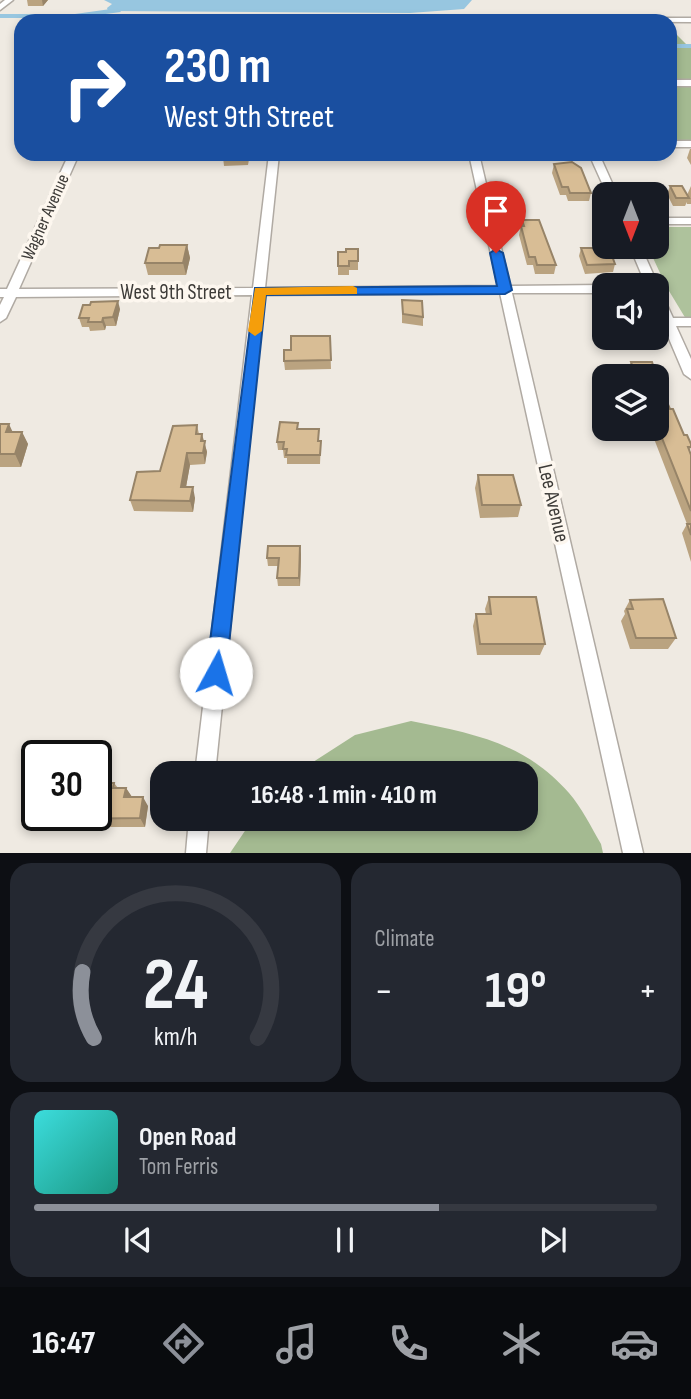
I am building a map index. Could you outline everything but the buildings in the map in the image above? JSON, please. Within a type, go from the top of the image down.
[{"type":"street","points":[[0,8],[9,0]]},
{"type":"street","name":"Wagner Avenue","points":[[0,318],[6,293],[71,161]]},
{"type":"street","points":[[206,761],[273,161]]},
{"type":"street","name":"Lee Avenue","points":[[476,161],[633,853]]},
{"type":"street","points":[[597,161],[607,182]]},
{"type":"street","points":[[669,221],[691,221]]},
{"type":"street","name":"West 9th Street","points":[[6,293],[592,289]]},
{"type":"street","points":[[669,322],[691,322]]},
{"type":"street","points":[[669,324],[691,374]]},
{"type":"street","points":[[195,853],[198,831]]},
{"type":"green space","points":[[677,35],[691,45],[691,141],[677,141]]},
{"type":"green space","points":[[669,227],[691,227],[691,323],[689,324],[669,291],[669,273],[660,273],[654,259],[669,259]]},
{"type":"green space","points":[[411,721],[477,736],[516,751],[532,761],[315,761],[355,735]]},
{"type":"green space","points":[[538,765],[574,799],[601,844],[603,853],[230,853],[245,831],[538,831]]},
{"type":"water","points":[[104,0],[472,0],[464,9],[410,13],[108,11],[107,8],[112,4]]},
{"type":"waterway","points":[[89,14],[118,10]]},
{"type":"waterway","points":[[0,16],[14,16]]},
{"type":"waterway","points":[[677,46],[691,46]]},
{"type":"slow traffic","points":[[255,331],[259,291],[353,291]]},
{"type":"route","points":[[216,673],[259,291],[505,290],[496,253]]}]
